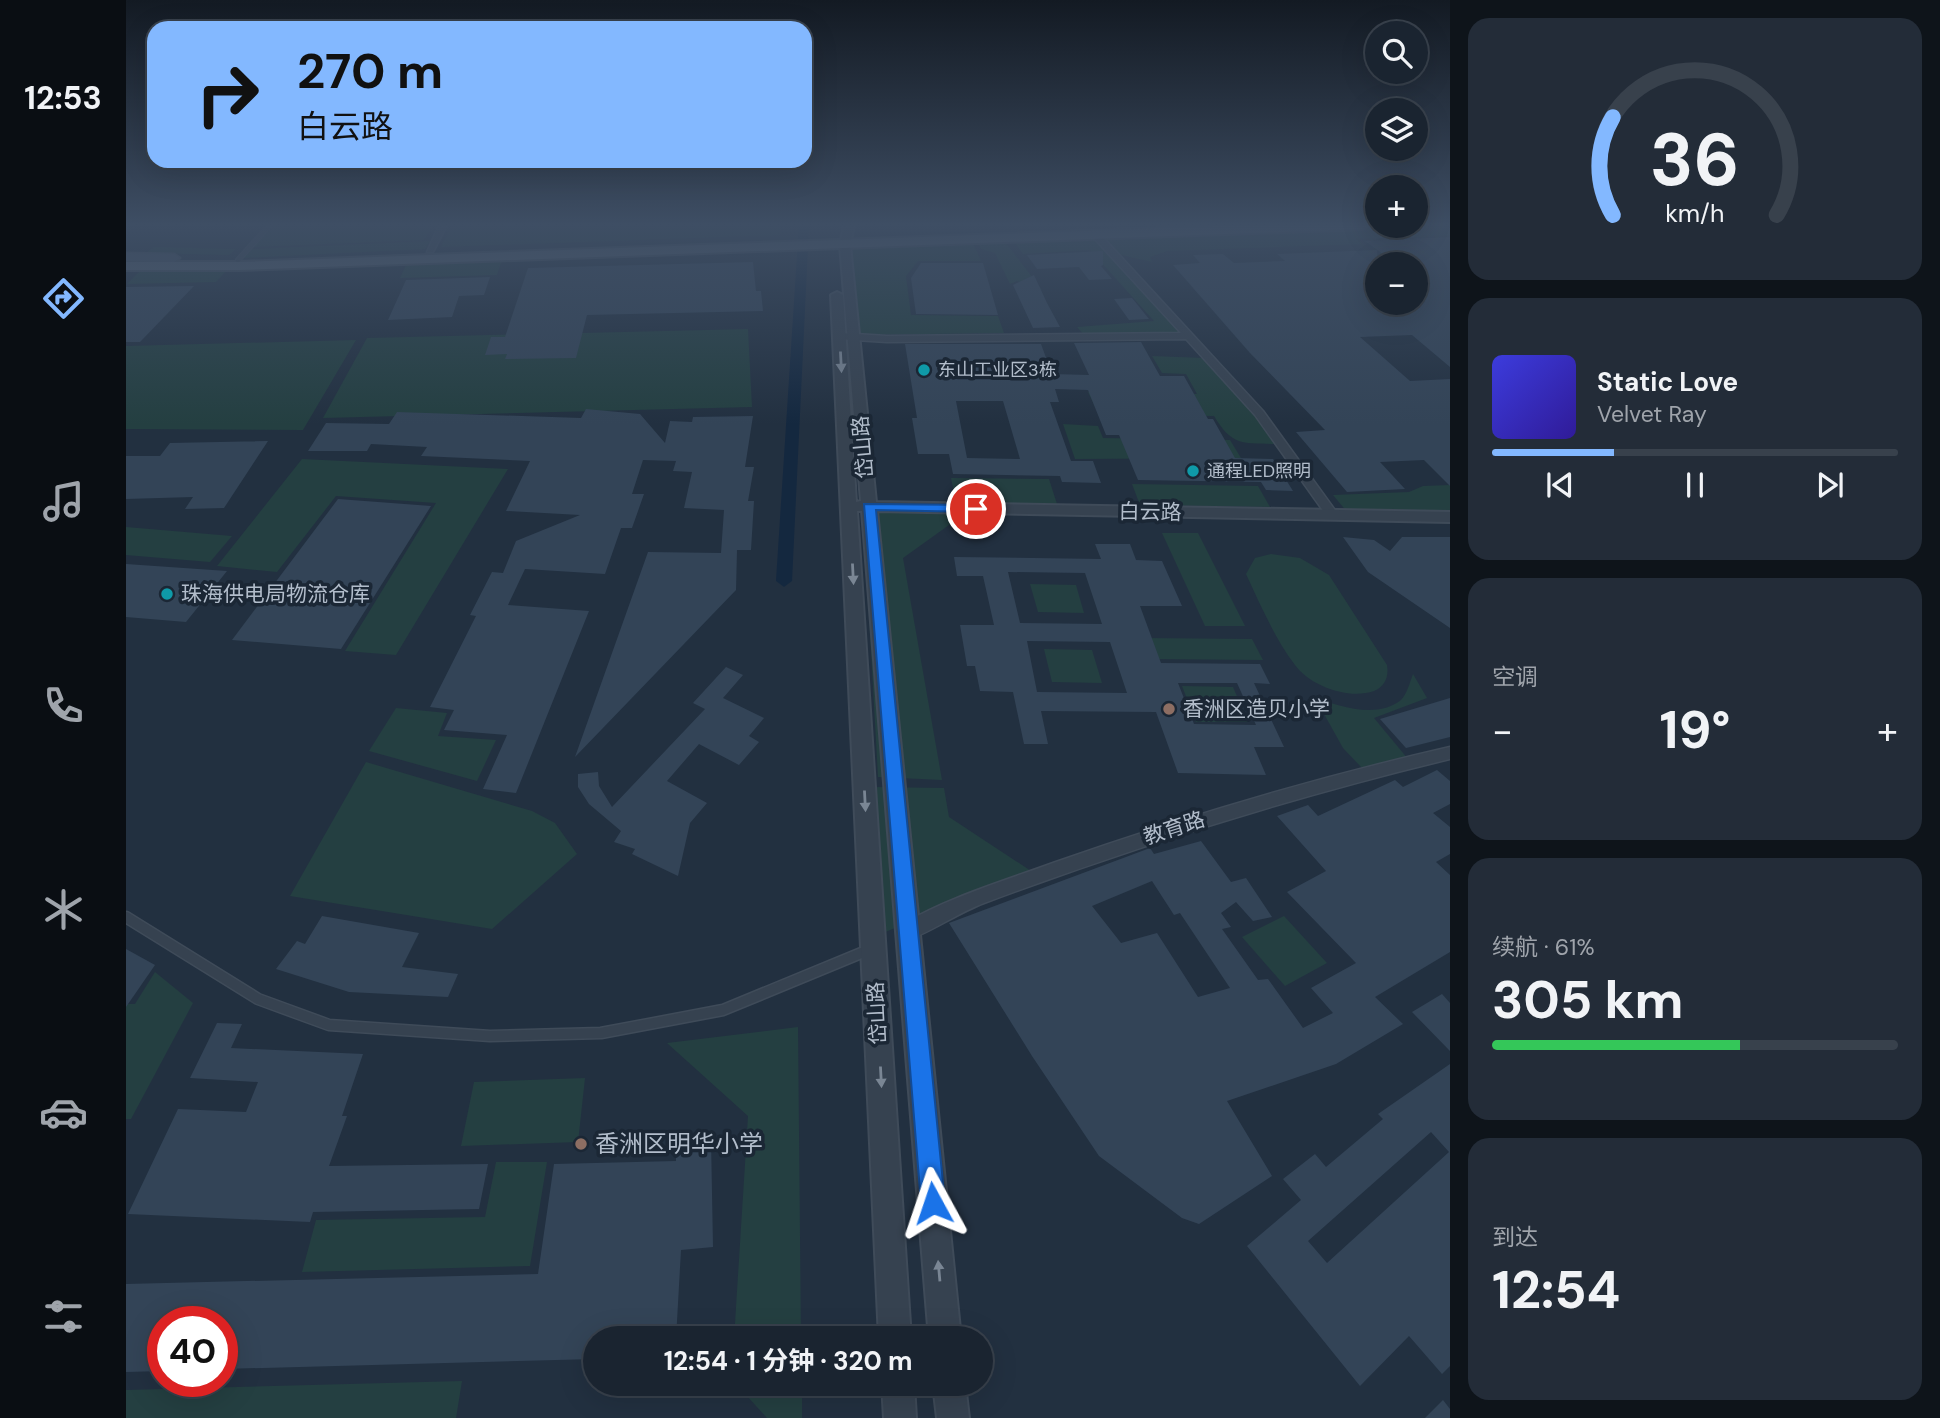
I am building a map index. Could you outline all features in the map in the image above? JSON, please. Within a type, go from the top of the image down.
[{"type":"street","name":"岱山路","points":[[844,291],[859,506],[908,931],[944,1326]]},
{"type":"street","points":[[1147,291],[1259,414],[1333,516]]},
{"type":"street","points":[[846,336],[1188,336]]},
{"type":"street","name":"岱山路","points":[[859,506],[874,948],[894,1326]]},
{"type":"street","name":"白云路","points":[[859,506],[1450,517]]},
{"type":"street","name":"教育路","points":[[908,931],[937,914],[1144,838],[1350,776],[1450,753]]},
{"type":"street","points":[[899,1396],[900,1418]]},
{"type":"street","points":[[950,1396],[953,1418]]},
{"type":"lane","points":[[126,917],[258,999],[329,1025],[490,1036],[601,1033],[723,1010],[874,948]]},
{"type":"green space","points":[[850,291],[908,291],[911,315],[998,316],[1004,333],[855,335]]},
{"type":"green space","points":[[1127,291],[1142,291],[1181,334],[1084,335],[1077,327],[1154,321]]},
{"type":"green space","points":[[748,329],[752,407],[323,418],[367,338]]},
{"type":"green space","points":[[356,340],[303,430],[126,429],[126,346]]},
{"type":"green space","points":[[1152,356],[1205,358],[1254,414],[1274,444],[1246,443],[1232,438],[1214,416],[1099,415],[1088,392],[1197,394],[1186,374],[1162,373]]},
{"type":"green space","points":[[1063,424],[1098,426],[1103,438],[1230,440],[1241,458],[1075,459]]},
{"type":"green space","points":[[302,459],[508,469],[396,655],[345,651],[436,503],[336,496],[277,572],[217,566]]},
{"type":"green space","points":[[951,478],[1049,479],[1057,504],[956,503]]},
{"type":"green space","points":[[1132,484],[1258,486],[1270,507],[1140,505]]},
{"type":"green space","points":[[1450,485],[1450,513],[1348,513],[1333,495],[1409,492],[1423,486]]},
{"type":"green space","points":[[863,508],[970,510],[903,558],[942,780],[878,777]]},
{"type":"green space","points":[[126,527],[232,536],[210,562],[126,555]]},
{"type":"green space","points":[[1162,533],[1198,533],[1245,626],[1205,626]]},
{"type":"green space","points":[[1271,554],[1300,558],[1329,575],[1387,665],[1387,677],[1381,687],[1364,693],[1342,692],[1320,685],[1295,665],[1274,633],[1246,574],[1255,558]]},
{"type":"green space","points":[[1030,584],[1076,585],[1084,613],[1038,612]]},
{"type":"green space","points":[[1143,638],[1252,639],[1263,660],[1151,659]]},
{"type":"green space","points":[[1044,649],[1092,650],[1102,683],[1052,682]]},
{"type":"green space","points":[[1413,674],[1427,698],[1374,718],[1408,759],[1362,768],[1343,748],[1314,696],[1346,707],[1381,709],[1401,700]]},
{"type":"green space","points":[[1182,686],[1233,687],[1248,722],[1196,722]]},
{"type":"green space","points":[[396,708],[447,713],[438,736],[496,740],[477,781],[369,751]]},
{"type":"green space","points":[[366,762],[532,811],[555,823],[577,854],[492,929],[290,896]]},
{"type":"green space","points":[[875,787],[944,788],[949,817],[1031,871],[883,933]]},
{"type":"green space","points":[[1284,916],[1327,963],[1285,986],[1242,937]]},
{"type":"green space","points":[[155,972],[193,1003],[131,1119],[126,1119],[126,1004],[135,1004]]},
{"type":"green space","points":[[798,1027],[801,1326],[735,1326],[748,1116],[667,1043]]},
{"type":"green space","points":[[585,1078],[578,1142],[461,1146],[474,1082]]},
{"type":"green space","points":[[496,1162],[547,1162],[530,1266],[302,1272],[316,1220],[485,1217]]},
{"type":"green space","points":[[462,1381],[456,1418],[126,1418],[126,1390],[147,1389],[147,1397],[238,1397],[238,1387]]},
{"type":"green space","points":[[747,1396],[802,1396],[802,1418],[767,1418]]},
{"type":"building","points":[[126,291],[189,291],[140,342],[126,342]]},
{"type":"building","points":[[401,291],[485,291],[484,295],[459,296],[452,317],[388,320]]},
{"type":"building","points":[[520,291],[761,291],[763,311],[587,315],[576,358],[505,359],[507,354],[485,355],[491,337],[505,337]]},
{"type":"building","points":[[913,291],[991,291],[998,315],[916,314]]},
{"type":"building","points":[[1016,291],[1042,291],[1060,327],[1033,328]]},
{"type":"building","points":[[1196,291],[1365,291],[1365,315],[1428,315],[1428,291],[1450,291],[1450,367],[1412,335],[1360,337],[1410,381],[1450,379],[1450,486],[1424,460],[1380,462],[1405,489],[1347,492],[1296,432],[1325,430],[1250,353]]},
{"type":"building","points":[[1132,298],[1149,319],[1129,320],[1114,299]]},
{"type":"building","points":[[1141,342],[1160,376],[1184,376],[1208,419],[1213,419],[1235,458],[1273,459],[1293,491],[1266,490],[1261,482],[1138,480],[1119,435],[1106,435],[1088,390],[1055,389],[1059,402],[1050,402],[1071,461],[1093,461],[1101,483],[1062,482],[1060,476],[953,474],[949,454],[918,454],[912,418],[917,418],[905,344],[1041,344],[1052,374],[1089,375],[1074,343]],"holes":[[[956,401],[1003,401],[1020,459],[967,458]]]},
{"type":"building","points":[[586,409],[640,414],[665,443],[670,421],[692,422],[693,417],[753,416],[745,467],[754,467],[748,501],[754,501],[751,550],[737,550],[736,590],[575,757],[648,552],[721,553],[724,510],[684,508],[692,472],[673,471],[676,461],[643,460],[632,494],[644,494],[632,528],[621,528],[605,574],[525,569],[508,605],[589,611],[516,793],[483,789],[507,735],[444,730],[454,710],[430,707],[476,616],[470,615],[492,572],[503,573],[516,541],[580,515],[506,511],[530,461],[421,456],[427,447],[371,444],[367,451],[308,451],[326,423],[389,424],[397,412],[581,418]]},
{"type":"building","points":[[268,441],[224,508],[185,509],[193,497],[126,499],[126,456],[160,456],[170,443]]},
{"type":"building","points":[[338,499],[431,506],[341,649],[232,640]]},
{"type":"building","points":[[1343,537],[1374,540],[1390,551],[1402,537],[1450,537],[1450,628],[1368,572]]},
{"type":"building","points":[[1095,544],[1130,544],[1136,560],[1162,561],[1182,606],[1140,606],[1161,663],[1260,664],[1270,684],[1254,683],[1284,747],[1254,747],[1266,775],[1178,773],[1156,712],[1041,711],[1048,744],[1024,744],[1013,692],[980,691],[975,666],[967,666],[960,625],[994,625],[983,576],[957,576],[954,557],[1101,559]],"holes":[[[1008,572],[1085,573],[1102,624],[1020,623]],[[1027,641],[1110,642],[1127,693],[1037,692]],[[1178,683],[1237,683],[1256,725],[1194,724]]]},
{"type":"building","name":"珠海供电局物流仓库","points":[[126,564],[227,571],[186,622],[126,617]]},
{"type":"building","points":[[726,667],[743,675],[723,698],[764,718],[749,736],[759,742],[739,765],[699,744],[667,781],[707,803],[690,823],[678,876],[632,854],[635,849],[614,842],[621,831],[589,804],[578,787],[578,774],[598,772],[599,786],[612,807],[705,709],[693,703]]},
{"type":"building","points":[[1450,698],[1450,737],[1406,748],[1380,719]]},
{"type":"building","points":[[1437,770],[1450,781],[1450,804],[1433,813],[1450,827],[1450,854],[1436,862],[1450,875],[1450,952],[1375,997],[1403,1024],[1336,1064],[1227,1101],[1272,1176],[1199,1224],[1182,1218],[1099,1156],[1032,1056],[949,923],[1150,848],[1154,854],[1201,841],[1231,882],[1246,878],[1272,917],[1253,921],[1236,902],[1221,913],[1231,927],[1222,929],[1258,980],[1268,979],[1303,1028],[1333,1013],[1311,988],[1356,963],[1287,892],[1326,871],[1277,816],[1308,805],[1318,816],[1395,780],[1403,787]],"holes":[[[1152,881],[1174,915],[1180,913],[1230,988],[1198,997],[1157,933],[1121,943],[1092,906]]]},
{"type":"building","points":[[322,916],[419,933],[402,967],[458,974],[448,997],[349,992],[276,969],[297,941],[305,944]]},
{"type":"building","points":[[126,949],[155,965],[126,1007]]},
{"type":"building","points":[[1442,994],[1450,1003],[1450,1051],[1412,1012]]},
{"type":"building","points":[[217,1023],[242,1024],[231,1048],[363,1054],[342,1116],[347,1116],[329,1166],[488,1164],[479,1209],[313,1212],[310,1222],[128,1214],[178,1109],[246,1112],[258,1082],[190,1078]]},
{"type":"building","points":[[1450,1064],[1450,1366],[1442,1374],[1409,1336],[1360,1386],[1247,1246],[1301,1200],[1283,1179],[1315,1154],[1326,1167],[1383,1119],[1378,1114]],"holes":[[[1431,1132],[1449,1152],[1327,1263],[1308,1241]]]},
{"type":"building","points":[[711,1139],[713,1247],[681,1250],[677,1326],[583,1326],[583,1359],[238,1369],[238,1306],[147,1306],[147,1371],[126,1372],[126,1284],[538,1274],[554,1164],[676,1161],[676,1141]]},
{"type":"building","points":[[1443,1400],[1450,1409],[1450,1418],[1425,1418]]},
{"type":"waterway","points":[[784,581],[800,291]]},
{"type":"place","name":"东山工业区3栋","points":[[924,370]]},
{"type":"place","name":"通程LED照明","points":[[1193,471]]},
{"type":"place","name":"珠海供电局物流仓库","points":[[167,594]]},
{"type":"place","name":"香洲区造贝小学","points":[[1169,709]]},
{"type":"place","name":"香洲区明华小学","points":[[581,1144]]},
{"type":"route","points":[[933,1203],[869,506],[976,509]]}]
